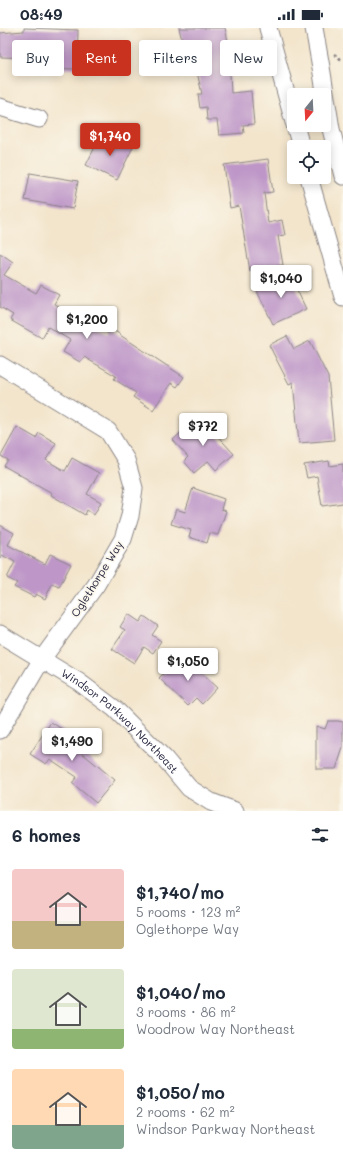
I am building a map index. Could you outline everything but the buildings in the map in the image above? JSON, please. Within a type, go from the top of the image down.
[{"type":"street","points":[[268,28],[287,97]]},
{"type":"street","points":[[314,28],[331,129],[343,176]]},
{"type":"street","points":[[0,107],[39,119]]},
{"type":"street","points":[[312,184],[343,297]]},
{"type":"street","name":"Oglethorpe Way","points":[[0,365],[108,431],[126,460],[134,488],[130,516],[123,539],[96,585],[42,660],[0,730]]},
{"type":"street","name":"Windsor Parkway Northeast","points":[[0,634],[79,682],[115,709],[165,759],[189,788],[211,802],[235,811]]}]
